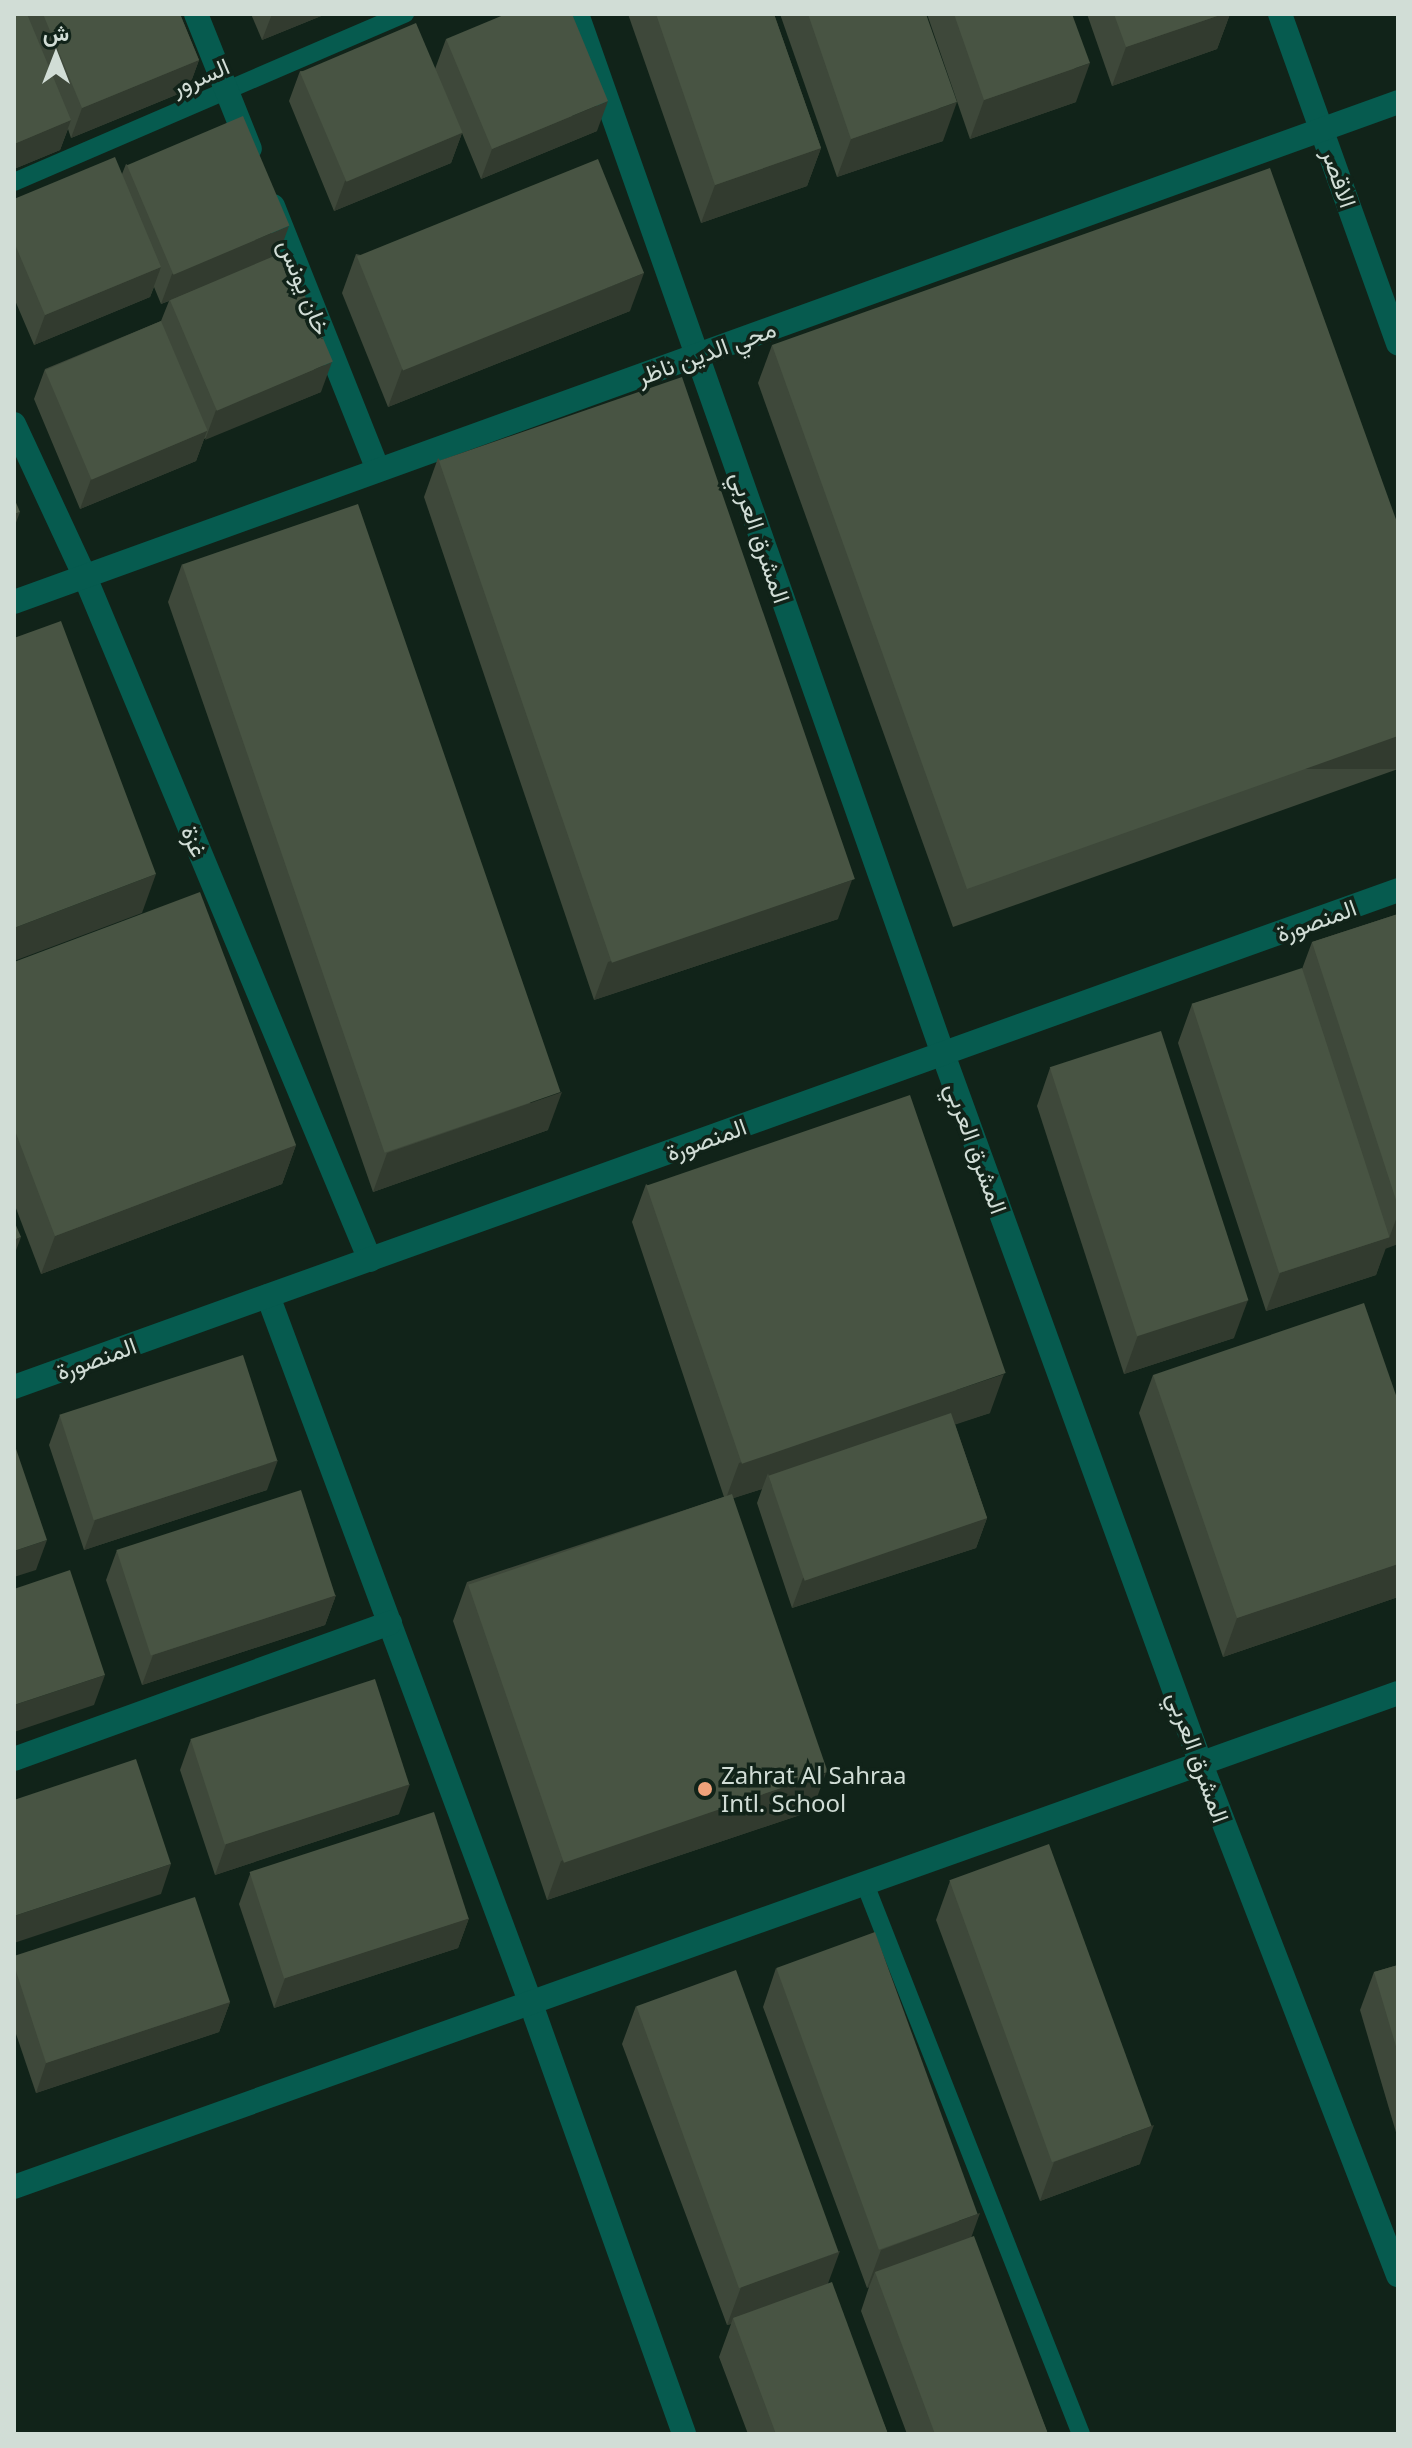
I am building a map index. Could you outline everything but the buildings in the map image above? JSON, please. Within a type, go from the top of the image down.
[{"type":"street","name":"خان يونس","points":[[196,14],[378,470]]},
{"type":"street","name":"المشرق العربي","points":[[577,14],[943,1054],[1201,1764],[1398,2275]]},
{"type":"street","name":"الاقصر","points":[[1280,14],[1398,343]]},
{"type":"street","name":"محي الدين ناظر","points":[[14,602],[1398,102]]},
{"type":"street","name":"غزة","points":[[14,424],[85,577],[370,1260]]},
{"type":"street","name":"المنصورة","points":[[14,1387],[1398,890]]},
{"type":"street","points":[[268,1296],[531,2004],[684,2434]]},
{"type":"street","points":[[14,1759],[390,1623]]},
{"type":"street","points":[[14,2187],[1398,1693]]},
{"type":"lane","name":"السرور","points":[[14,182],[405,14]]},
{"type":"lane","points":[[865,1884],[1081,2434]]},
{"type":"place","name":"Zahrat Al Sahraa Intl. School","points":[[705,1789]]}]
